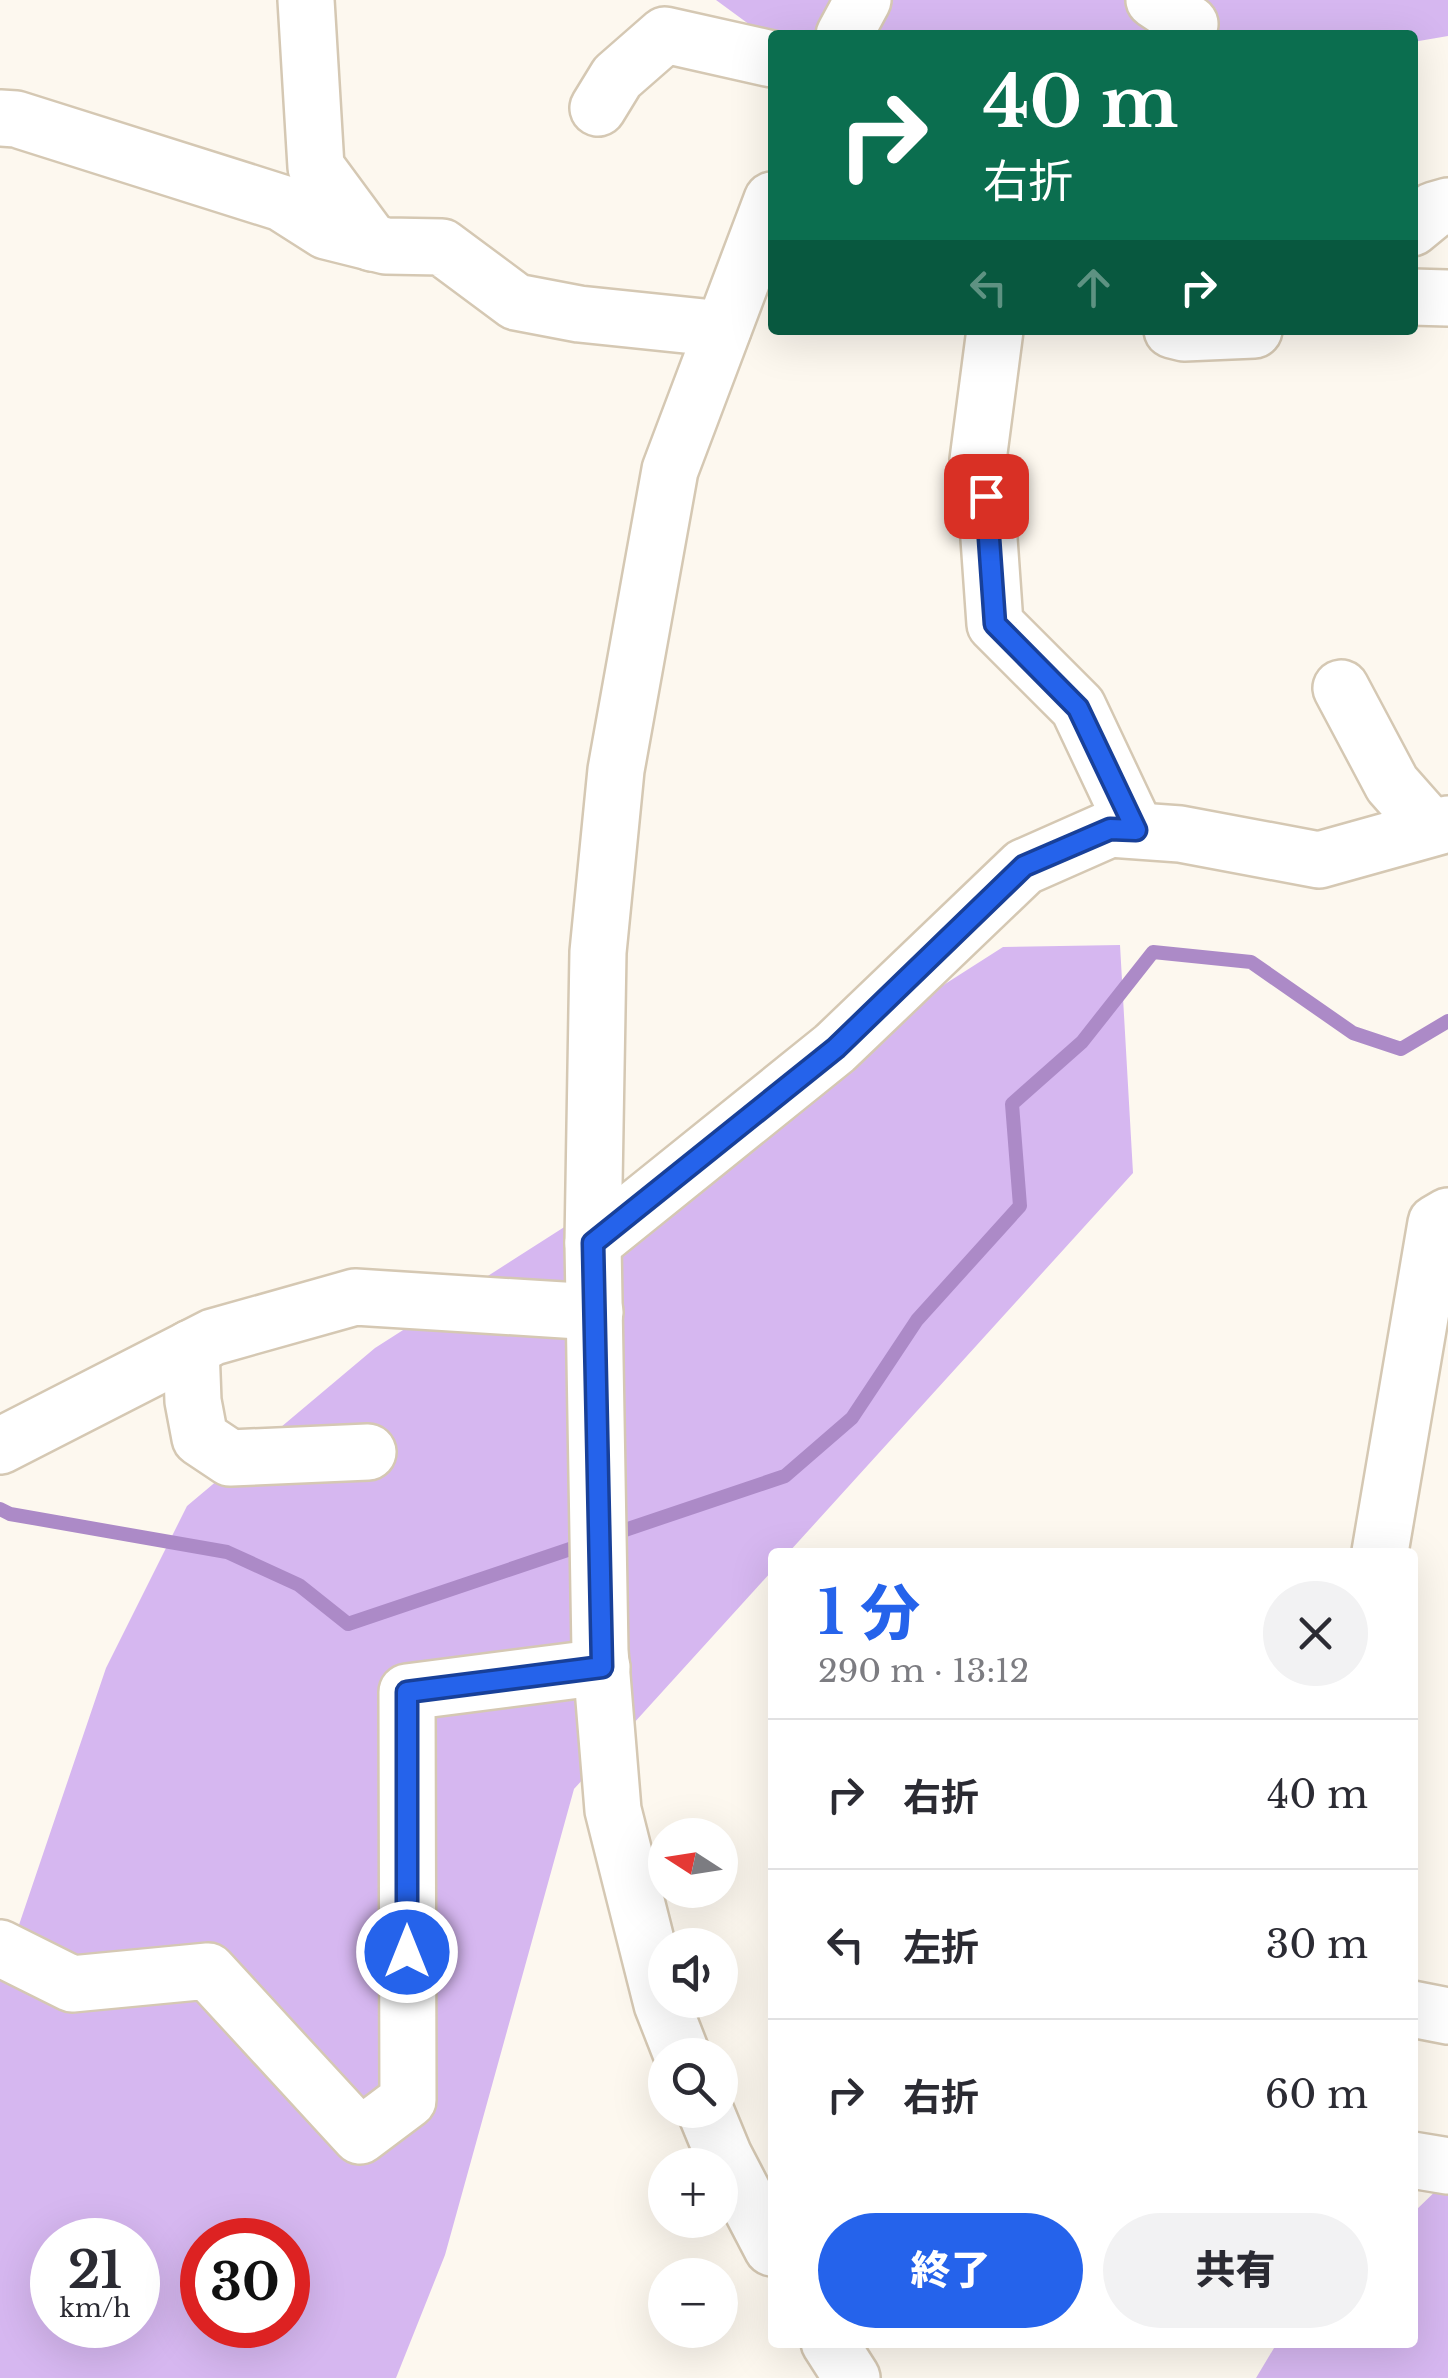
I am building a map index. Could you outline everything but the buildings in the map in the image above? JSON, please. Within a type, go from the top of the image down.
[{"type":"street","points":[[306,0],[316,166],[372,243]]},
{"type":"street","points":[[847,30],[863,0]]},
{"type":"street","points":[[598,108],[617,77],[665,36],[768,58]]},
{"type":"street","points":[[0,118],[16,119],[282,203],[326,231],[386,246],[442,247],[516,302],[578,314],[741,311]]},
{"type":"street","points":[[1418,223],[1434,210],[1448,206]]},
{"type":"street","points":[[675,2038],[662,2004],[613,1810],[601,1659],[593,1243],[598,952],[616,770],[670,470],[741,311],[768,214]]},
{"type":"street","points":[[1418,298],[1448,298]]},
{"type":"street","points":[[993,335],[978,460],[986,496],[995,624],[1078,708],[1136,830]]},
{"type":"street","points":[[1342,688],[1392,784],[1440,826]]},
{"type":"street","points":[[593,1243],[836,1048],[1024,866],[1110,829],[1180,834],[1319,860],[1440,826]]},
{"type":"street","points":[[1381,1548],[1436,1223],[1448,1216]]},
{"type":"street","points":[[0,1446],[213,1337],[356,1296],[595,1312]]},
{"type":"street","points":[[191,1348],[193,1400],[200,1438],[230,1458],[368,1452]]},
{"type":"street","points":[[0,1948],[72,1984],[208,1971],[360,2136],[408,2100],[407,1692],[601,1659]]},
{"type":"street","points":[[1418,2011],[1448,2016]]},
{"type":"street","points":[[734,2139],[768,2237]]},
{"type":"street","points":[[1418,2161],[1448,2166]]},
{"type":"street","points":[[834,2348],[852,2378]]},
{"type":"shaded area","points":[[716,0],[1448,0],[1448,36],[1418,41],[1418,30],[768,30],[768,38]]},
{"type":"shaded area","points":[[1120,945],[1133,1173],[793,1548],[768,1548],[768,1575],[574,1789],[445,2255],[396,2378],[0,2378],[0,1981],[106,1668],[187,1506],[375,1348],[1003,947]]},
{"type":"shaded area","points":[[1448,2179],[1448,2378],[1256,2378],[1274,2348],[1418,2348],[1418,2208]]},
{"type":"waterway","points":[[610,1535],[785,1476],[852,1418],[917,1320],[1020,1206],[1012,1104],[1082,1042],[1153,952],[1251,962],[1353,1033],[1401,1049],[1448,1021]]},
{"type":"waterway","points":[[0,1509],[10,1514],[227,1552],[299,1585],[348,1624],[585,1544]]},
{"type":"route","points":[[407,1952],[407,1692],[602,1667],[593,1243],[836,1048],[1024,866],[1110,829],[1136,830],[1078,708],[995,624],[986,496]]}]
